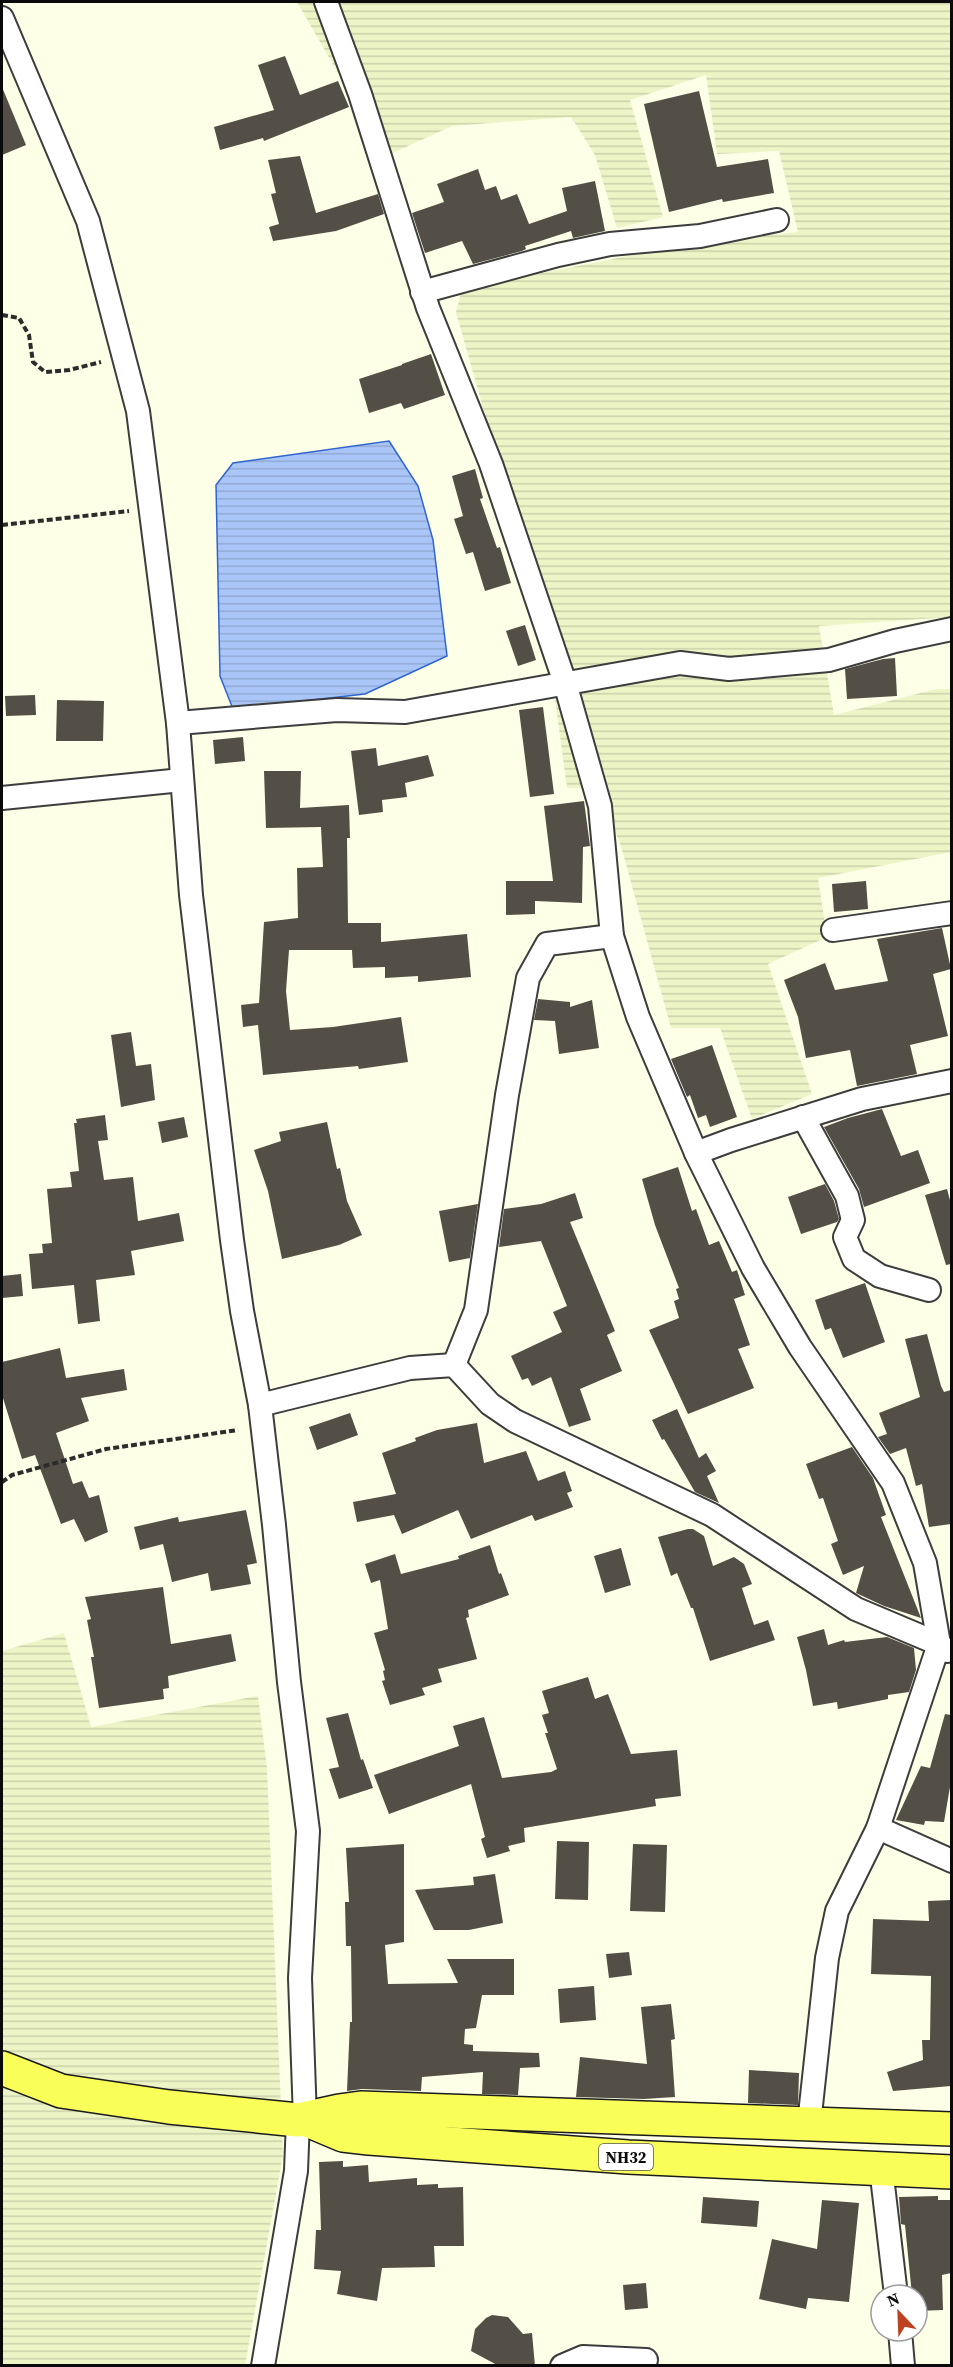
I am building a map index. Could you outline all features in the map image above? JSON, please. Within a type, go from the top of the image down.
[{"type":"main road","name":"NH32","points":[[2,2068],[61,2091],[169,2107],[301,2120],[343,2135],[369,2138],[627,2157],[951,2172]]},
{"type":"main road","name":"NH32","points":[[301,2120],[339,2110],[361,2108],[951,2129]]},
{"type":"street","points":[[326,2],[360,94],[422,292],[491,464],[565,683],[600,806],[612,936],[638,1017],[696,1153],[753,1268],[800,1347],[894,1483],[925,1563],[945,1650],[878,1828],[837,1911],[827,1958],[809,2124]]},
{"type":"street","points":[[2,18],[88,221],[138,411],[178,723],[191,894],[232,1240],[242,1311],[262,1416],[289,1682],[308,1831],[300,1978],[301,2120],[296,2171],[263,2366]]},
{"type":"street","points":[[422,292],[526,263],[600,247],[700,236],[777,220]]},
{"type":"street","points":[[178,723],[338,710],[405,712],[680,663],[729,669],[829,660],[895,641],[951,629]]},
{"type":"street","points":[[2,798],[182,780]]},
{"type":"street","points":[[833,930],[951,913]]},
{"type":"street","points":[[454,1365],[476,1310],[507,1095],[528,978],[547,944],[612,936]]},
{"type":"street","points":[[696,1153],[862,1099],[951,1081]]},
{"type":"street","points":[[803,1118],[847,1196],[853,1220],[845,1237],[854,1259],[880,1276],[929,1290]]},
{"type":"street","points":[[262,1416],[410,1368],[454,1365]]},
{"type":"street","points":[[454,1365],[490,1404],[516,1421],[712,1515],[856,1609],[945,1650]]},
{"type":"street","points":[[878,1828],[951,1861]]},
{"type":"street","points":[[882,2168],[895,2283]]},
{"type":"street","points":[[901,2343],[903,2366]]},
{"type":"street","points":[[562,2366],[583,2357],[646,2360]]},
{"type":"path","points":[[2,315],[20,318],[29,335],[33,362],[45,372],[69,370],[124,357]]},
{"type":"path","points":[[2,525],[150,508]]},
{"type":"path","points":[[2,1482],[12,1475],[106,1449],[262,1416]]},
{"type":"green space","points":[[297,2],[951,2],[951,617],[819,626],[834,715],[936,689],[951,689],[951,852],[818,878],[827,937],[768,964],[812,1094],[752,1119],[720,1028],[671,1028],[621,846],[597,788],[567,788],[546,632],[456,312],[462,289],[688,244],[798,232],[779,151],[717,154],[706,75],[630,100],[663,217],[617,228],[595,155],[571,117],[452,126],[386,156]]},
{"type":"green space","points":[[64,1633],[91,1727],[258,1696],[267,1768],[283,2155],[245,2365],[2,2366],[2,1651]]},
{"type":"water","points":[[389,441],[418,486],[433,540],[447,656],[365,694],[233,709],[220,676],[216,485],[233,463]]},
{"type":"building","points":[[285,56],[300,95],[338,81],[349,107],[264,141],[263,138],[220,150],[214,127],[274,110],[258,65]]},
{"type":"building","points":[[2,87],[26,145],[2,155]]},
{"type":"building","points":[[699,91],[717,167],[768,159],[774,193],[723,202],[722,199],[669,212],[644,104]]},
{"type":"building","points":[[300,156],[316,213],[378,194],[384,214],[336,231],[273,241],[269,227],[279,224],[271,194],[276,193],[268,160]]},
{"type":"building","points":[[478,169],[485,190],[496,186],[501,200],[517,194],[529,224],[567,211],[562,188],[595,181],[605,231],[573,238],[571,231],[525,246],[526,249],[522,251],[473,264],[462,241],[425,253],[412,213],[444,202],[437,184]]},
{"type":"building","points":[[431,354],[445,395],[404,409],[401,403],[369,413],[359,379]]},
{"type":"building","points":[[475,469],[483,498],[480,499],[497,548],[500,547],[511,583],[485,591],[473,552],[466,554],[454,519],[463,516],[452,476]]},
{"type":"building","points":[[525,625],[536,660],[518,666],[506,631]]},
{"type":"building","points":[[895,658],[897,696],[847,699],[845,669]]},
{"type":"building","points":[[35,695],[36,715],[6,716],[5,696]]},
{"type":"building","points":[[57,700],[104,701],[103,741],[56,741]]},
{"type":"building","points":[[543,707],[554,794],[530,797],[519,710]]},
{"type":"building","points":[[243,737],[245,761],[215,764],[213,740]]},
{"type":"building","points":[[376,748],[378,766],[428,755],[434,776],[405,783],[407,797],[382,800],[383,812],[359,815],[351,751]]},
{"type":"building","points":[[264,771],[301,771],[300,808],[349,805],[348,923],[381,923],[381,942],[467,934],[471,977],[418,982],[418,976],[385,978],[385,967],[353,968],[352,950],[289,950],[286,991],[290,1030],[333,1027],[401,1017],[408,1062],[359,1069],[358,1066],[263,1075],[258,1025],[243,1027],[241,1005],[259,1003],[264,922],[298,918],[297,868],[323,867],[321,827],[266,828]]},
{"type":"building","points":[[584,801],[590,846],[583,847],[582,903],[535,901],[535,914],[506,915],[506,881],[553,881],[544,806]]},
{"type":"building","points":[[866,881],[868,909],[834,912],[832,884]]},
{"type":"building","points":[[942,928],[951,969],[933,974],[948,1036],[910,1045],[917,1074],[857,1086],[850,1050],[806,1058],[798,1017],[784,980],[825,963],[835,990],[888,981],[877,939]]},
{"type":"building","points":[[538,999],[570,1002],[570,1007],[592,1000],[599,1048],[559,1054],[555,1021],[534,1020]]},
{"type":"building","points":[[131,1032],[136,1066],[151,1064],[155,1100],[121,1107],[111,1035]]},
{"type":"building","points":[[712,1045],[737,1117],[710,1127],[706,1115],[698,1118],[690,1095],[687,1097],[671,1059]]},
{"type":"building","points":[[882,1109],[901,1156],[918,1150],[930,1183],[864,1207],[859,1189],[824,1127]]},
{"type":"building","points":[[105,1115],[108,1140],[98,1141],[104,1180],[133,1177],[138,1221],[179,1213],[184,1241],[131,1251],[135,1275],[96,1280],[100,1321],[78,1324],[74,1285],[32,1289],[29,1254],[43,1253],[42,1244],[52,1243],[47,1189],[72,1187],[70,1172],[79,1171],[74,1123],[77,1123],[76,1119]]},
{"type":"building","points":[[184,1117],[188,1137],[162,1143],[158,1122]]},
{"type":"building","points":[[327,1122],[337,1169],[340,1168],[347,1201],[362,1235],[339,1245],[282,1259],[268,1191],[254,1150],[281,1141],[279,1132]]},
{"type":"building","points":[[678,1167],[692,1211],[696,1209],[709,1245],[719,1241],[732,1272],[737,1270],[745,1295],[734,1299],[750,1345],[738,1349],[754,1388],[688,1414],[649,1330],[679,1318],[674,1301],[679,1299],[676,1289],[679,1288],[655,1225],[642,1179]]},
{"type":"building","points":[[825,1184],[834,1201],[839,1219],[837,1222],[801,1234],[788,1197]]},
{"type":"building","points":[[947,1189],[951,1204],[951,1264],[946,1265],[925,1195]]},
{"type":"building","points":[[575,1193],[583,1218],[570,1222],[615,1331],[607,1335],[622,1371],[580,1389],[591,1420],[569,1427],[551,1377],[532,1386],[528,1378],[522,1380],[511,1356],[562,1332],[553,1312],[567,1306],[541,1241],[499,1247],[504,1209],[541,1204]]},
{"type":"building","points":[[478,1204],[470,1258],[449,1262],[439,1211]]},
{"type":"building","points":[[21,1274],[23,1296],[2,1298],[2,1276]]},
{"type":"building","points":[[865,1283],[885,1342],[843,1358],[831,1328],[825,1330],[815,1300]]},
{"type":"building","points":[[927,1334],[941,1386],[944,1392],[951,1390],[951,1524],[929,1527],[922,1484],[916,1486],[906,1448],[890,1454],[878,1437],[887,1434],[879,1413],[920,1397],[905,1339]]},
{"type":"building","points":[[60,1348],[66,1378],[124,1369],[127,1390],[81,1398],[89,1421],[56,1433],[73,1484],[82,1481],[89,1498],[99,1495],[108,1532],[85,1542],[74,1519],[61,1524],[35,1455],[22,1459],[2,1395],[2,1362]]},
{"type":"building","points":[[677,1409],[699,1458],[706,1453],[716,1471],[707,1476],[719,1503],[695,1492],[652,1420]]},
{"type":"building","points":[[350,1413],[358,1435],[317,1450],[309,1427]]},
{"type":"building","points":[[477,1423],[484,1463],[526,1451],[538,1481],[565,1471],[572,1491],[567,1493],[573,1507],[535,1521],[532,1515],[471,1539],[458,1510],[402,1534],[394,1515],[357,1522],[353,1502],[396,1494],[382,1453],[416,1441],[415,1438],[437,1430]]},
{"type":"building","points":[[852,1447],[873,1478],[886,1515],[881,1517],[921,1618],[884,1606],[856,1593],[864,1566],[843,1575],[831,1544],[838,1541],[823,1498],[819,1499],[806,1464]]},
{"type":"building","points":[[246,1510],[257,1563],[247,1565],[251,1584],[211,1591],[208,1573],[172,1582],[163,1544],[140,1550],[134,1527],[178,1517],[179,1522]]},
{"type":"building","points":[[693,1529],[704,1536],[713,1566],[734,1557],[744,1564],[752,1584],[742,1588],[754,1625],[768,1620],[775,1640],[710,1661],[693,1608],[691,1608],[677,1573],[671,1576],[658,1537]]},
{"type":"building","points":[[490,1545],[499,1574],[501,1573],[509,1595],[468,1610],[469,1617],[466,1618],[477,1659],[438,1669],[442,1682],[422,1688],[425,1695],[390,1705],[382,1681],[385,1680],[383,1671],[385,1670],[374,1633],[388,1629],[380,1580],[371,1583],[365,1564],[395,1554],[401,1574],[459,1559],[458,1556]]},
{"type":"building","points":[[621,1548],[631,1585],[605,1593],[594,1556]]},
{"type":"building","points":[[163,1587],[171,1644],[231,1634],[236,1661],[168,1676],[169,1688],[163,1689],[164,1699],[99,1708],[91,1657],[94,1657],[87,1620],[91,1619],[85,1597]]},
{"type":"building","points":[[824,1629],[828,1645],[844,1640],[845,1642],[887,1637],[914,1648],[916,1670],[909,1692],[888,1695],[888,1699],[838,1709],[837,1702],[813,1706],[797,1637]]},
{"type":"building","points":[[588,1677],[595,1699],[608,1694],[631,1754],[677,1750],[681,1796],[655,1799],[656,1806],[524,1828],[525,1842],[508,1846],[510,1851],[487,1858],[481,1839],[485,1837],[471,1784],[389,1814],[374,1775],[459,1746],[453,1726],[484,1717],[502,1778],[551,1772],[557,1769],[545,1733],[548,1733],[542,1715],[549,1713],[542,1691]]},
{"type":"building","points":[[348,1713],[361,1760],[363,1759],[373,1788],[339,1799],[329,1769],[339,1767],[326,1718]]},
{"type":"building","points":[[945,1714],[951,1715],[951,1781],[944,1822],[925,1821],[924,1825],[896,1820],[921,1766],[930,1768]]},
{"type":"building","points":[[557,1841],[589,1842],[588,1900],[555,1899]]},
{"type":"building","points":[[404,1844],[404,1942],[385,1945],[388,1984],[458,1983],[447,1959],[514,1959],[514,1995],[482,1995],[476,2028],[465,2029],[464,2044],[473,2045],[473,2051],[539,2053],[540,2067],[520,2068],[518,2095],[482,2094],[483,2072],[422,2077],[421,2091],[362,2089],[347,2091],[350,2022],[352,2022],[351,1946],[346,1946],[345,1902],[349,1902],[346,1848]]},
{"type":"building","points":[[633,1844],[667,1845],[665,1912],[630,1911]]},
{"type":"building","points":[[495,1874],[503,1923],[469,1930],[434,1930],[415,1890],[474,1885],[473,1877]]},
{"type":"building","points":[[951,1900],[951,2086],[893,2091],[887,2072],[923,2060],[922,2040],[930,2040],[931,1976],[871,1974],[873,1919],[929,1921],[928,1901]]},
{"type":"building","points":[[629,1952],[632,1975],[609,1978],[606,1954]]},
{"type":"building","points":[[594,1986],[596,2020],[560,2023],[558,1989]]},
{"type":"building","points":[[671,2004],[675,2039],[671,2040],[675,2097],[644,2099],[576,2097],[580,2057],[647,2064],[641,2007]]},
{"type":"building","points":[[749,2070],[799,2073],[798,2105],[748,2103]]},
{"type":"building","points":[[343,2161],[343,2167],[368,2165],[369,2182],[417,2178],[417,2185],[438,2184],[438,2188],[463,2187],[464,2246],[434,2246],[435,2267],[382,2268],[377,2301],[337,2294],[341,2271],[314,2269],[316,2230],[321,2230],[319,2162]]},
{"type":"building","points":[[938,2196],[938,2200],[951,2200],[951,2273],[942,2275],[943,2310],[929,2311],[929,2283],[911,2283],[905,2225],[901,2224],[899,2197]]},
{"type":"building","points":[[703,2197],[759,2201],[757,2227],[701,2223]]},
{"type":"building","points":[[822,2200],[859,2203],[849,2302],[808,2298],[806,2309],[759,2299],[772,2239],[817,2249]]},
{"type":"building","points":[[646,2283],[648,2308],[625,2310],[623,2285]]},
{"type":"building","points":[[492,2315],[508,2317],[523,2334],[532,2333],[535,2366],[499,2366],[471,2351],[475,2329]]}]
